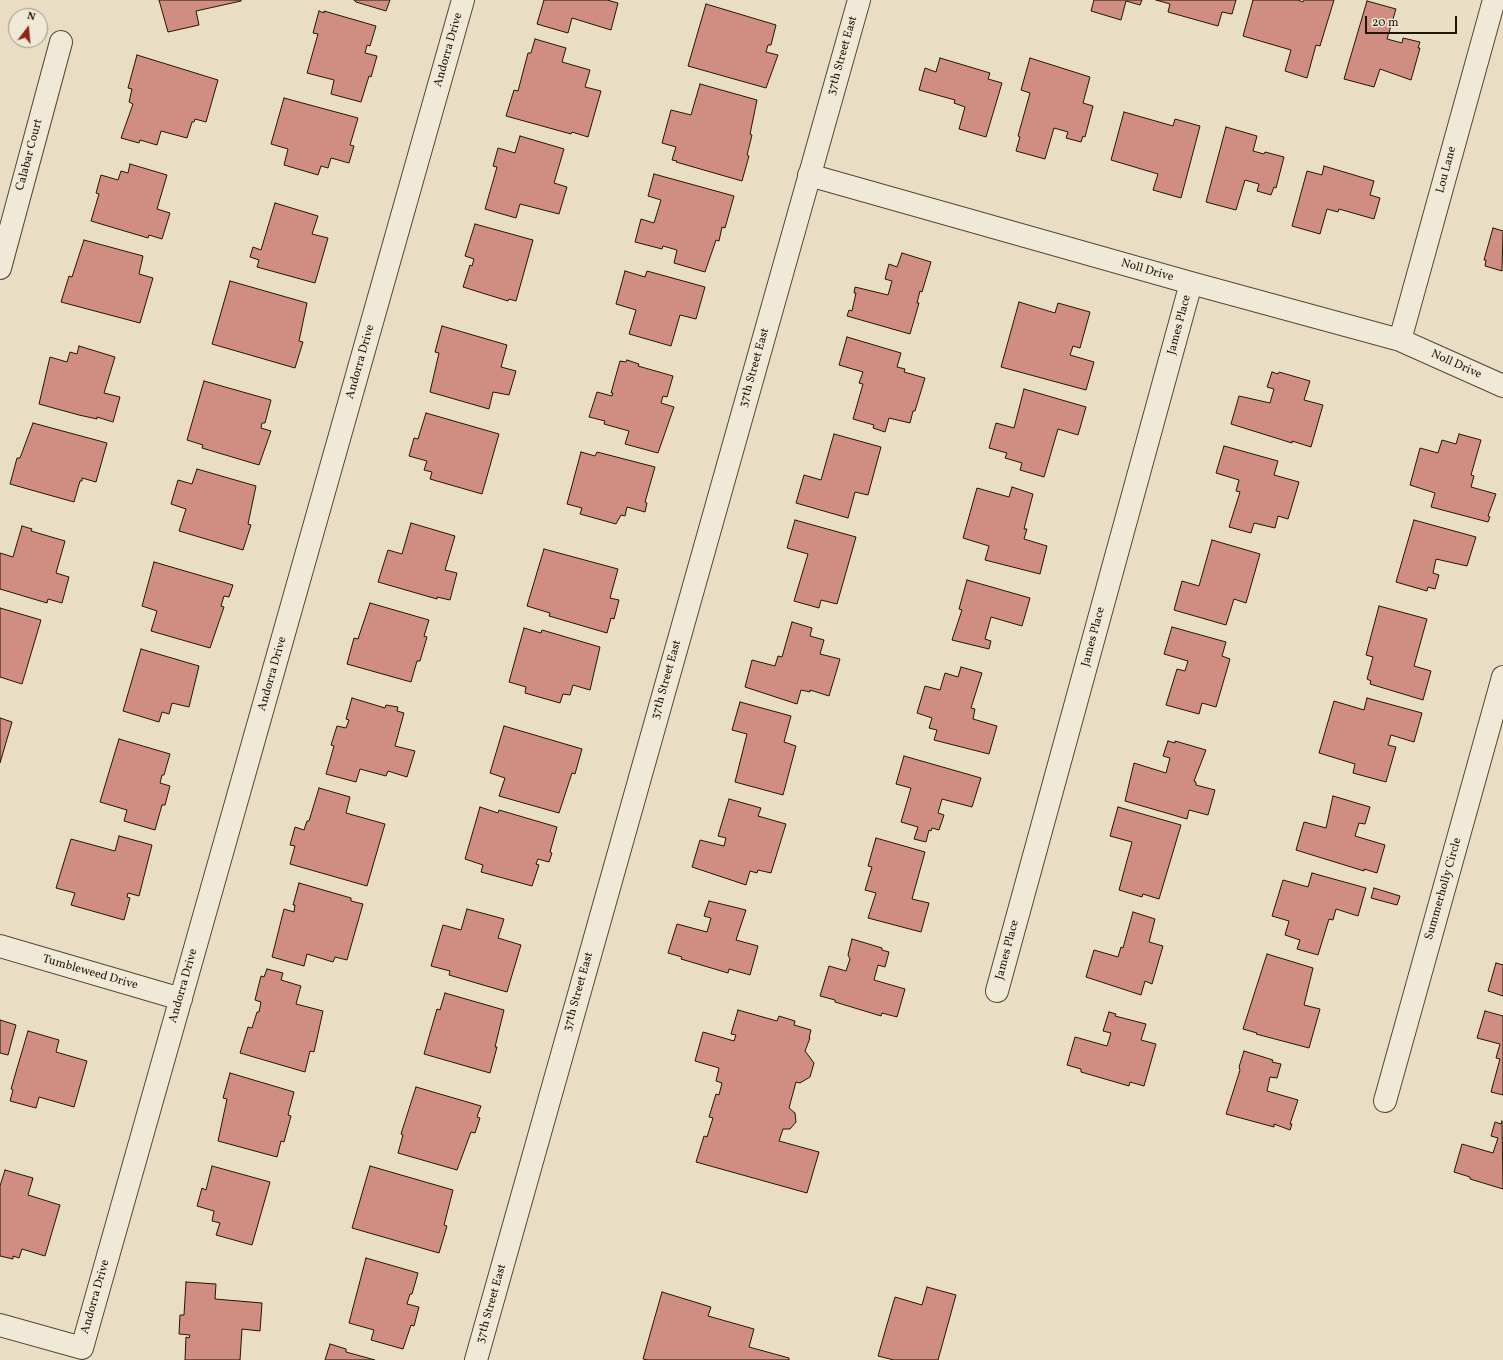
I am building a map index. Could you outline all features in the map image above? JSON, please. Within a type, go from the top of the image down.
[{"type":"street","name":"Andorra Drive","points":[[0,1325],[82,1348],[463,0]]},
{"type":"street","name":"37th Street East","points":[[476,1360],[859,0]]},
{"type":"street","name":"Lou Lane","points":[[1400,340],[1494,0]]},
{"type":"street","name":"Calabar Court","points":[[0,268],[61,42]]},
{"type":"street","name":"Noll Drive","points":[[809,175],[1191,283],[1400,340],[1503,386]]},
{"type":"street","name":"James Place","points":[[997,991],[1191,283]]},
{"type":"street","name":"Summerholly Circle","points":[[1385,1100],[1503,677]]},
{"type":"street","name":"Tumbleweed Drive","points":[[0,946],[181,999]]},
{"type":"building","points":[[159,0],[241,1],[196,11],[199,25],[168,32]]},
{"type":"building","points":[[354,0],[390,0],[386,11],[356,2]]},
{"type":"building","points":[[544,0],[607,0],[618,3],[611,30],[572,18],[568,33],[537,24]]},
{"type":"building","points":[[1094,0],[1142,0],[1140,5],[1126,1],[1121,20],[1091,11]]},
{"type":"building","points":[[1156,0],[1236,0],[1232,14],[1222,12],[1218,26],[1168,12],[1170,4]]},
{"type":"building","points":[[1253,0],[1298,0],[1303,2],[1304,0],[1334,0],[1320,46],[1316,45],[1307,78],[1285,71],[1291,50],[1243,36]]},
{"type":"building","points":[[1367,1],[1396,9],[1387,39],[1402,43],[1403,38],[1420,42],[1418,48],[1420,48],[1411,80],[1380,69],[1374,87],[1344,79]]},
{"type":"building","points":[[706,4],[776,25],[771,45],[768,45],[766,52],[778,55],[766,88],[688,66]]},
{"type":"building","points":[[319,11],[324,13],[324,11],[376,26],[370,46],[367,45],[365,53],[377,56],[371,77],[369,76],[361,102],[331,94],[334,80],[307,73],[318,34],[313,33]]},
{"type":"building","points":[[535,39],[566,48],[562,62],[590,70],[585,87],[601,91],[588,137],[572,132],[571,134],[506,116],[514,90],[518,91],[528,53],[531,53]]},
{"type":"building","points":[[137,55],[218,80],[206,122],[195,119],[194,122],[192,122],[187,138],[161,131],[157,145],[140,140],[139,143],[121,138],[133,104],[129,102],[132,89],[128,88]]},
{"type":"building","points":[[940,58],[990,73],[988,79],[1002,83],[986,137],[959,129],[965,107],[954,103],[955,100],[919,90],[925,68],[936,72]]},
{"type":"building","points":[[1030,58],[1090,77],[1083,103],[1093,106],[1085,137],[1083,136],[1081,142],[1066,138],[1068,132],[1054,128],[1045,159],[1016,151],[1020,137],[1018,136],[1030,93],[1021,90]]},
{"type":"building","points":[[700,84],[757,100],[750,134],[752,135],[747,155],[749,156],[742,181],[676,162],[677,161],[672,160],[676,147],[662,143],[671,110],[691,115]]},
{"type":"building","points":[[284,98],[358,118],[350,145],[354,146],[349,163],[331,158],[328,168],[321,166],[318,175],[284,165],[288,149],[271,144]]},
{"type":"building","points":[[1124,112],[1173,126],[1175,119],[1200,126],[1181,198],[1153,190],[1158,174],[1111,160]]},
{"type":"building","points":[[1226,127],[1257,136],[1253,151],[1264,154],[1265,152],[1284,157],[1276,188],[1274,187],[1271,195],[1257,191],[1259,184],[1245,180],[1236,210],[1206,202]]},
{"type":"building","points":[[520,136],[564,149],[554,183],[567,187],[559,214],[520,204],[516,218],[485,209],[497,167],[493,166],[498,148],[515,153]]},
{"type":"building","points":[[130,164],[167,175],[157,209],[170,213],[162,239],[149,235],[148,238],[91,221],[99,194],[96,193],[101,175],[118,180],[121,171],[128,173]]},
{"type":"building","points":[[1324,166],[1374,181],[1370,195],[1380,198],[1374,219],[1339,209],[1338,212],[1327,209],[1320,234],[1292,226],[1307,171],[1322,175]]},
{"type":"building","points":[[654,174],[734,196],[725,228],[722,227],[719,241],[716,240],[705,272],[674,263],[677,250],[663,246],[662,249],[635,242],[641,219],[654,223],[661,200],[648,196]]},
{"type":"building","points":[[275,203],[318,216],[312,234],[328,238],[315,283],[257,267],[259,260],[250,257],[253,247],[261,250]]},
{"type":"building","points":[[475,224],[533,240],[516,301],[509,299],[508,301],[463,287],[470,265],[472,266],[474,259],[465,256]]},
{"type":"building","points":[[1493,228],[1503,231],[1502,271],[1485,266],[1486,260],[1484,260]]},
{"type":"building","points":[[84,240],[143,256],[139,274],[153,278],[140,323],[61,302],[69,276],[72,277]]},
{"type":"building","points":[[902,253],[931,262],[922,292],[920,291],[917,303],[919,303],[910,334],[847,316],[849,310],[852,311],[856,293],[854,293],[855,287],[888,295],[892,281],[885,279],[889,264],[897,267]]},
{"type":"building","points":[[625,271],[645,277],[647,271],[705,287],[696,319],[680,315],[671,346],[629,334],[636,310],[616,304]]},
{"type":"building","points":[[230,281],[307,303],[299,341],[303,342],[295,368],[212,344]]},
{"type":"building","points":[[1019,302],[1055,313],[1058,303],[1090,312],[1080,348],[1073,346],[1070,355],[1094,362],[1086,390],[1001,367]]},
{"type":"building","points":[[442,326],[507,345],[501,367],[516,371],[509,395],[493,392],[489,409],[430,392],[439,353],[435,352]]},
{"type":"building","points":[[847,337],[901,353],[897,367],[905,369],[904,372],[925,378],[910,423],[889,418],[885,432],[873,428],[874,425],[853,419],[863,384],[859,383],[863,372],[839,365]]},
{"type":"building","points":[[79,346],[115,357],[104,393],[120,397],[113,422],[97,417],[97,419],[79,415],[39,404],[50,357],[67,362],[70,352],[77,354]]},
{"type":"building","points":[[627,360],[639,364],[638,366],[673,376],[667,397],[663,396],[661,403],[674,407],[658,453],[625,444],[629,431],[604,424],[605,421],[589,417],[597,392],[612,396],[613,393],[611,393],[620,361],[626,362]]},
{"type":"building","points":[[1272,372],[1278,374],[1279,372],[1310,381],[1304,400],[1323,405],[1311,447],[1292,441],[1292,443],[1231,424],[1239,396],[1270,403],[1274,389],[1267,387]]},
{"type":"building","points":[[204,381],[271,400],[265,423],[262,423],[261,428],[271,431],[259,465],[202,448],[203,445],[187,440]]},
{"type":"building","points":[[1024,389],[1086,407],[1078,435],[1058,429],[1044,477],[1020,470],[1022,463],[1005,458],[1007,453],[989,448],[996,423],[1014,428]]},
{"type":"building","points":[[426,413],[499,434],[482,494],[430,479],[432,472],[424,470],[427,461],[409,456],[414,438],[418,439]]},
{"type":"building","points":[[33,423],[107,443],[96,482],[82,478],[74,502],[10,484],[17,458],[20,458]]},
{"type":"building","points":[[834,434],[881,447],[868,495],[855,492],[848,518],[796,503],[804,475],[821,480]]},
{"type":"building","points":[[1459,434],[1481,440],[1471,475],[1474,476],[1471,487],[1496,494],[1488,516],[1490,517],[1488,522],[1431,507],[1435,493],[1410,485],[1420,448],[1438,453],[1442,440],[1456,444]]},
{"type":"building","points":[[1224,446],[1278,461],[1274,475],[1299,482],[1288,519],[1278,516],[1275,528],[1254,523],[1251,533],[1229,527],[1240,492],[1236,491],[1239,480],[1216,473]]},
{"type":"building","points":[[581,452],[595,456],[597,452],[655,467],[645,502],[647,503],[645,512],[627,507],[625,516],[621,515],[616,524],[580,514],[582,508],[567,504]]},
{"type":"building","points":[[197,469],[256,486],[248,524],[251,525],[243,550],[179,531],[186,509],[171,504],[178,480],[192,484]]},
{"type":"building","points":[[1012,487],[1033,494],[1024,529],[1027,529],[1024,539],[1047,546],[1040,574],[985,560],[989,546],[963,538],[977,488],[1009,497]]},
{"type":"building","points":[[795,520],[856,537],[837,604],[821,600],[819,608],[794,601],[808,554],[787,548]]},
{"type":"building","points":[[1414,520],[1476,537],[1467,566],[1436,559],[1433,573],[1439,575],[1435,589],[1428,587],[1427,591],[1396,582]]},
{"type":"building","points":[[411,523],[455,536],[445,570],[457,573],[450,600],[437,597],[437,599],[378,582],[388,550],[402,554]]},
{"type":"building","points":[[22,526],[32,529],[31,531],[65,541],[56,573],[69,577],[62,603],[48,599],[47,603],[0,589],[0,553],[13,557]]},
{"type":"building","points":[[1212,540],[1260,554],[1246,603],[1234,599],[1226,625],[1174,610],[1182,581],[1199,586]]},
{"type":"building","points":[[544,549],[618,569],[610,598],[619,600],[614,619],[611,618],[607,633],[549,616],[550,613],[527,606]]},
{"type":"building","points":[[154,562],[233,585],[229,597],[224,596],[221,606],[224,607],[210,648],[151,631],[157,611],[142,606]]},
{"type":"building","points":[[967,580],[1030,598],[1022,626],[991,617],[985,639],[991,641],[989,649],[952,640],[962,610],[959,609]]},
{"type":"building","points":[[370,603],[429,620],[424,636],[427,637],[420,661],[417,661],[411,682],[347,664],[354,638],[358,639]]},
{"type":"building","points":[[1379,606],[1427,619],[1414,666],[1431,671],[1423,700],[1370,684],[1371,681],[1367,679],[1373,657],[1366,655]]},
{"type":"building","points":[[0,608],[41,620],[22,684],[0,677]]},
{"type":"building","points":[[792,622],[812,628],[810,636],[824,640],[820,654],[840,659],[829,696],[810,690],[810,692],[801,690],[797,704],[745,687],[752,660],[775,666],[778,656],[782,657]]},
{"type":"building","points":[[1172,627],[1226,642],[1222,656],[1230,659],[1216,707],[1202,703],[1199,714],[1166,705],[1177,669],[1185,671],[1188,661],[1164,654]]},
{"type":"building","points":[[524,628],[541,633],[542,630],[600,647],[590,690],[573,685],[570,695],[563,694],[560,703],[525,693],[526,687],[509,682]]},
{"type":"building","points":[[141,649],[199,666],[189,707],[172,703],[169,714],[162,712],[159,722],[123,711]]},
{"type":"building","points":[[961,667],[982,673],[971,708],[975,709],[973,719],[997,726],[989,754],[934,740],[937,730],[929,728],[932,718],[917,713],[925,686],[940,690],[945,673],[958,677]]},
{"type":"building","points":[[352,698],[385,708],[386,705],[398,707],[397,711],[404,713],[395,746],[415,751],[407,777],[388,771],[386,776],[360,769],[356,782],[326,774],[334,746],[331,745],[337,726],[346,728],[349,720],[346,719]]},
{"type":"building","points":[[1367,698],[1422,713],[1414,742],[1391,735],[1388,745],[1396,747],[1386,782],[1353,773],[1355,764],[1319,753],[1334,701],[1364,710]]},
{"type":"building","points":[[740,702],[791,716],[784,742],[796,746],[783,795],[735,782],[747,734],[732,730]]},
{"type":"building","points":[[0,718],[12,722],[0,763]]},
{"type":"building","points":[[504,726],[582,749],[575,774],[572,773],[559,813],[499,796],[505,778],[490,773]]},
{"type":"building","points":[[119,739],[170,754],[160,783],[170,786],[165,805],[162,805],[155,830],[124,821],[127,810],[100,802]]},
{"type":"building","points":[[1168,741],[1175,743],[1175,741],[1206,750],[1194,781],[1196,782],[1196,785],[1215,790],[1208,815],[1189,810],[1187,819],[1125,801],[1134,763],[1166,773],[1170,758],[1163,756]]},
{"type":"building","points":[[904,756],[981,778],[972,807],[942,799],[938,813],[944,815],[939,830],[932,828],[931,831],[929,830],[926,842],[914,839],[918,827],[901,822],[911,788],[896,784]]},
{"type":"building","points":[[319,788],[350,797],[346,813],[385,824],[367,886],[290,864],[295,846],[290,845],[295,827],[304,830],[307,821],[309,821]]},
{"type":"building","points":[[1333,796],[1370,807],[1365,824],[1359,823],[1355,836],[1385,845],[1377,873],[1364,869],[1364,871],[1296,850],[1304,822],[1326,828]]},
{"type":"building","points":[[729,799],[761,808],[758,816],[786,824],[771,873],[758,870],[757,873],[750,871],[746,885],[692,867],[700,840],[724,846],[726,838],[718,836]]},
{"type":"building","points":[[480,807],[498,813],[499,810],[557,827],[550,852],[552,853],[549,862],[538,859],[536,864],[539,865],[532,886],[481,872],[483,865],[465,859]]},
{"type":"building","points":[[1118,807],[1181,825],[1159,899],[1143,894],[1142,897],[1119,890],[1132,842],[1110,836]]},
{"type":"building","points":[[119,836],[152,845],[139,896],[128,893],[127,897],[130,898],[124,920],[71,905],[75,893],[56,888],[71,839],[115,851]]},
{"type":"building","points":[[876,838],[925,852],[912,899],[929,903],[921,932],[868,918],[876,893],[865,890],[872,867],[868,866]]},
{"type":"building","points":[[1312,873],[1366,888],[1358,916],[1336,909],[1333,920],[1329,919],[1318,955],[1297,949],[1300,940],[1285,935],[1289,921],[1272,916],[1283,880],[1308,887]]},
{"type":"building","points":[[299,883],[351,898],[351,901],[363,904],[347,960],[335,957],[333,962],[307,954],[304,966],[272,957],[284,909],[294,912],[295,905],[293,905]]},
{"type":"building","points":[[1374,888],[1400,896],[1397,905],[1371,898]]},
{"type":"building","points":[[709,901],[746,910],[736,940],[758,946],[750,975],[729,969],[728,973],[681,959],[682,957],[668,953],[677,924],[707,932],[711,918],[704,916]]},
{"type":"building","points":[[467,909],[504,919],[498,938],[521,945],[507,992],[449,975],[450,971],[431,966],[443,925],[461,930]]},
{"type":"building","points":[[1133,912],[1155,919],[1149,942],[1163,946],[1152,984],[1145,981],[1141,995],[1086,977],[1094,950],[1118,957],[1121,947],[1123,948]]},
{"type":"building","points":[[852,939],[882,948],[882,950],[889,952],[885,967],[878,965],[874,980],[905,989],[897,1017],[882,1013],[881,1016],[820,996],[829,966],[846,971],[850,959],[848,955]]},
{"type":"building","points":[[1267,954],[1313,968],[1304,1005],[1320,1009],[1309,1048],[1256,1034],[1257,1033],[1243,1029]]},
{"type":"building","points":[[1496,963],[1503,965],[1503,996],[1488,991]]},
{"type":"building","points":[[267,969],[283,973],[281,980],[301,986],[296,1004],[323,1011],[314,1052],[310,1051],[305,1072],[240,1053],[248,1027],[252,1028],[257,1012],[259,1012],[261,1002],[255,1000],[261,976],[264,977]]},
{"type":"building","points":[[445,993],[504,1010],[490,1073],[424,1054],[437,1009],[440,1010]]},
{"type":"building","points":[[738,1010],[777,1021],[779,1016],[795,1021],[794,1025],[811,1030],[810,1038],[805,1051],[814,1063],[810,1077],[800,1083],[796,1082],[789,1108],[795,1113],[796,1122],[790,1129],[783,1129],[779,1141],[819,1152],[807,1193],[696,1162],[704,1136],[707,1137],[713,1118],[709,1117],[716,1094],[719,1095],[722,1083],[716,1081],[719,1068],[695,1061],[703,1032],[734,1041],[736,1035],[731,1034]]},
{"type":"building","points":[[1485,1011],[1503,1016],[1503,1095],[1491,1092],[1500,1059],[1496,1058],[1500,1044],[1477,1038]]},
{"type":"building","points":[[1109,1012],[1116,1014],[1115,1016],[1146,1024],[1141,1040],[1156,1044],[1144,1086],[1130,1082],[1129,1086],[1081,1072],[1081,1069],[1067,1065],[1075,1037],[1107,1046],[1111,1033],[1103,1031]]},
{"type":"building","points":[[0,1020],[16,1025],[8,1055],[0,1053]]},
{"type":"building","points":[[28,1031],[59,1040],[56,1052],[87,1061],[74,1107],[39,1097],[36,1108],[10,1101],[13,1090],[11,1089]]},
{"type":"building","points":[[1244,1051],[1281,1064],[1277,1078],[1270,1077],[1267,1091],[1298,1100],[1290,1124],[1292,1124],[1290,1130],[1274,1124],[1274,1127],[1226,1114],[1240,1070],[1239,1067]]},
{"type":"building","points":[[230,1073],[294,1092],[288,1115],[291,1116],[284,1142],[281,1141],[277,1157],[218,1141],[227,1099],[223,1098]]},
{"type":"building","points":[[416,1087],[481,1106],[477,1117],[480,1118],[475,1133],[471,1132],[457,1170],[398,1153],[403,1135],[401,1134]]},
{"type":"building","points":[[1502,1121],[1503,1189],[1470,1179],[1470,1177],[1454,1172],[1462,1144],[1493,1153],[1498,1138],[1491,1136],[1495,1122],[1501,1124]]},
{"type":"building","points":[[212,1166],[270,1182],[252,1245],[216,1235],[220,1223],[212,1221],[214,1211],[197,1206],[202,1188],[206,1190]]},
{"type":"building","points":[[370,1166],[453,1190],[444,1225],[447,1226],[439,1253],[352,1228]]},
{"type":"building","points":[[5,1170],[33,1178],[28,1195],[60,1205],[45,1256],[22,1249],[19,1258],[13,1256],[13,1259],[0,1256],[0,1186]]},
{"type":"building","points":[[366,1258],[418,1273],[412,1294],[410,1294],[407,1304],[419,1307],[414,1326],[411,1325],[403,1349],[371,1340],[374,1330],[349,1323]]},
{"type":"building","points":[[186,1282],[216,1284],[215,1299],[262,1303],[260,1331],[242,1329],[240,1360],[185,1360],[186,1337],[189,1338],[190,1335],[179,1334],[180,1315],[184,1315]]},
{"type":"building","points":[[927,1287],[956,1295],[938,1360],[894,1360],[878,1356],[895,1297],[922,1305]]},
{"type":"building","points":[[662,1292],[711,1307],[708,1316],[754,1329],[749,1347],[789,1358],[789,1360],[643,1359]]},
{"type":"building","points":[[330,1344],[346,1349],[346,1352],[375,1360],[325,1360]]}]
